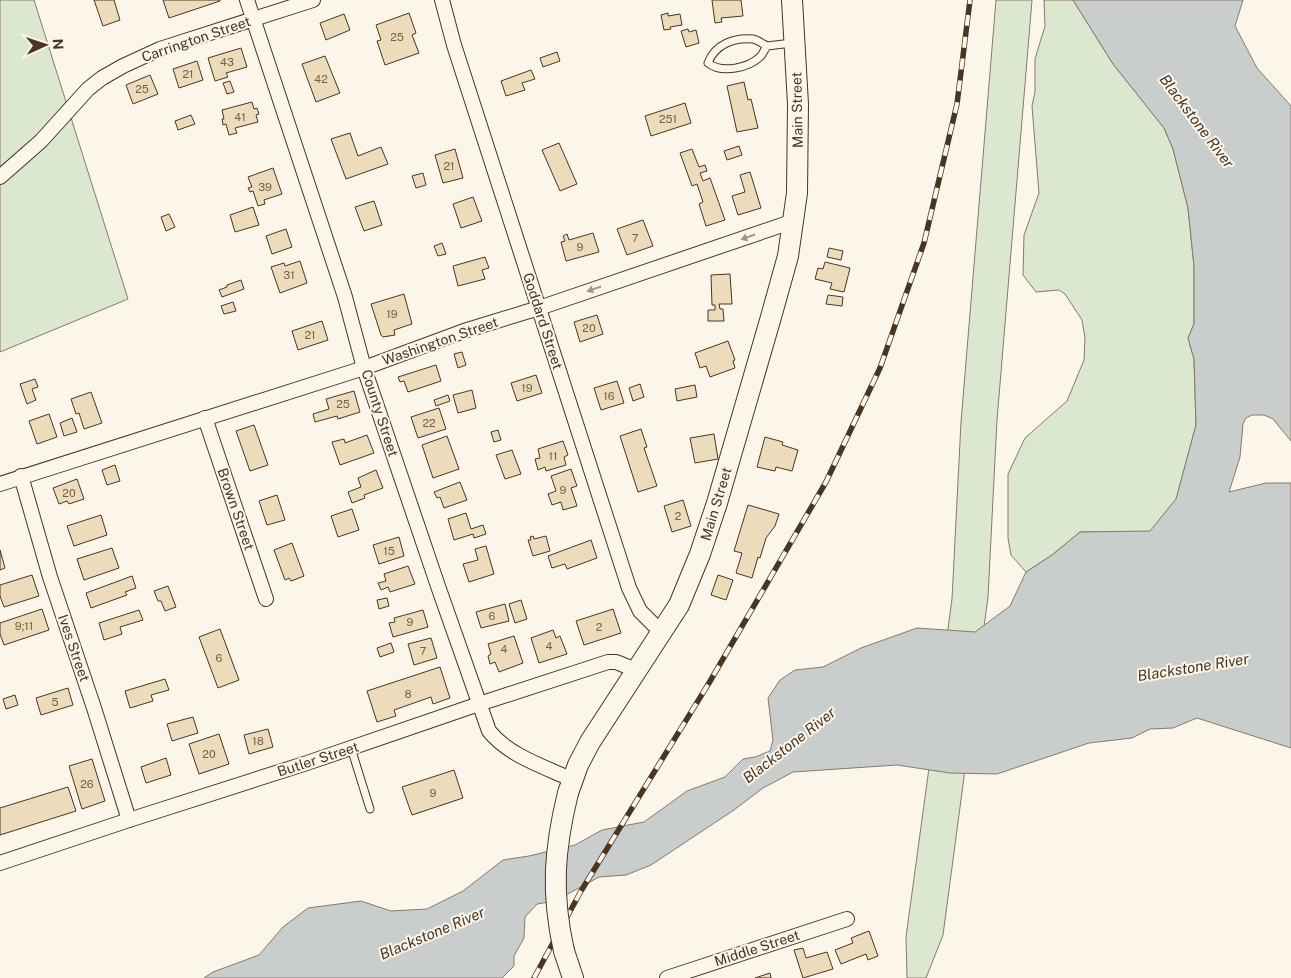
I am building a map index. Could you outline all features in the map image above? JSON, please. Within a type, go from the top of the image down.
[{"type":"main road","name":"Main Street","points":[[573,978],[564,951],[556,903],[556,862],[559,834],[570,787],[590,742],[679,606],[700,554],[714,512],[788,256],[797,192],[798,144],[798,104],[792,0]]},
{"type":"street","name":"County Street","points":[[247,0],[345,297],[364,368],[489,731],[498,742],[570,787]]},
{"type":"street","name":"Carrington Street","points":[[0,177],[41,141],[88,90],[102,78],[123,66],[160,49],[313,0]]},
{"type":"street","name":"Goddard Street","points":[[442,0],[457,55],[629,588],[640,611],[662,634]]},
{"type":"street","name":"Washington Street","points":[[0,484],[364,368],[464,331],[539,308],[794,221]]},
{"type":"street","name":"Brown Street","points":[[205,418],[266,599]]},
{"type":"street","name":"Ives Street","points":[[21,476],[50,577],[129,820]]},
{"type":"street","name":"Butler Street","points":[[0,863],[608,662],[616,662],[636,670]]},
{"type":"street","name":"Middle Street","points":[[667,978],[847,919]]},
{"type":"lane","points":[[768,46],[760,57],[743,66],[730,68],[713,66],[708,62],[711,56],[723,44],[733,39],[755,39],[768,46],[795,43]]},
{"type":"lane","points":[[351,748],[370,809]]},
{"type":"green space","points":[[0,0],[34,0],[128,299],[0,352]]},
{"type":"green space","points":[[996,0],[1032,0],[997,420],[988,597],[943,935],[926,978],[907,978],[906,937],[952,599],[961,422]]},
{"type":"green space","points":[[1044,0],[1073,0],[1113,64],[1164,128],[1173,149],[1188,208],[1194,266],[1194,324],[1188,338],[1194,359],[1196,425],[1176,500],[1150,532],[1080,532],[1052,555],[1026,572],[1011,555],[1008,538],[1008,474],[1025,438],[1067,401],[1084,360],[1085,338],[1082,320],[1065,294],[1059,290],[1036,292],[1023,275],[1024,235],[1039,193],[1032,106],[1035,92],[1035,59],[1045,26]]},
{"type":"water","name":"Blackstone River","points":[[1073,0],[1243,0],[1235,26],[1257,68],[1291,106],[1291,441],[1273,419],[1264,415],[1252,415],[1246,418],[1243,424],[1240,457],[1229,492],[1266,483],[1291,483],[1291,748],[1197,718],[1173,728],[1150,729],[1132,738],[1089,743],[997,774],[950,773],[897,765],[793,772],[763,788],[734,810],[651,865],[626,875],[599,877],[555,901],[537,904],[525,917],[524,938],[514,956],[514,966],[502,978],[204,978],[213,972],[259,955],[283,927],[308,908],[361,901],[391,911],[427,909],[463,891],[503,860],[575,845],[602,830],[644,822],[687,791],[725,777],[743,759],[770,751],[773,740],[768,698],[780,680],[795,670],[823,667],[861,648],[917,628],[975,632],[1010,606],[1026,572],[1052,555],[1080,532],[1150,531],[1176,499],[1196,425],[1194,359],[1188,338],[1194,324],[1194,266],[1188,208],[1173,149],[1164,128],[1113,64]]},
{"type":"building","points":[[94,0],[114,0],[120,20],[103,26]]},
{"type":"building","points":[[163,0],[220,0],[220,1],[169,18]]},
{"type":"building","points":[[712,0],[741,0],[743,16],[721,18],[722,22],[715,23]]},
{"type":"building","points":[[409,13],[416,33],[412,35],[419,53],[385,65],[377,41],[381,40],[376,25]]},
{"type":"building","points":[[668,13],[668,16],[680,14],[682,25],[664,30],[661,15]]},
{"type":"building","points":[[344,14],[350,30],[326,40],[320,23]]},
{"type":"building","points":[[688,29],[689,32],[696,30],[699,43],[686,47],[681,31]]},
{"type":"building","points":[[241,48],[247,67],[226,73],[228,77],[215,81],[208,58]]},
{"type":"building","points":[[557,52],[560,61],[543,67],[540,58]]},
{"type":"building","points":[[325,56],[340,93],[316,102],[302,64]]},
{"type":"building","points":[[197,61],[203,80],[179,88],[173,69]]},
{"type":"building","points":[[531,70],[535,79],[522,83],[525,90],[506,96],[501,81]]},
{"type":"building","points":[[150,75],[158,94],[133,104],[126,85]]},
{"type":"building","points":[[230,81],[234,92],[227,94],[223,83]]},
{"type":"building","points":[[744,82],[748,100],[751,99],[758,128],[737,132],[727,86]]},
{"type":"building","points":[[252,102],[254,109],[257,108],[259,114],[256,115],[258,122],[235,128],[237,133],[229,135],[226,124],[223,125],[222,110]]},
{"type":"building","points":[[685,103],[691,123],[651,136],[645,116]]},
{"type":"building","points":[[191,115],[195,124],[178,130],[175,121]]},
{"type":"building","points":[[350,133],[358,156],[381,147],[388,164],[346,179],[331,139]]},
{"type":"building","points":[[559,143],[577,184],[560,191],[542,150]]},
{"type":"building","points":[[739,146],[742,155],[727,160],[724,151]]},
{"type":"building","points":[[455,149],[463,178],[443,183],[435,155]]},
{"type":"building","points":[[692,149],[699,167],[705,165],[707,171],[700,173],[703,181],[710,178],[725,220],[706,226],[699,204],[703,202],[697,184],[692,186],[680,153]]},
{"type":"building","points":[[273,168],[282,194],[264,200],[265,204],[258,206],[253,191],[250,192],[248,188],[252,187],[248,177]]},
{"type":"building","points":[[750,172],[761,208],[738,215],[732,196],[745,192],[740,175]]},
{"type":"building","points":[[423,173],[426,185],[416,188],[412,176]]},
{"type":"building","points":[[473,197],[482,221],[461,228],[453,204]]},
{"type":"building","points":[[374,201],[382,225],[364,231],[355,207]]},
{"type":"building","points":[[253,207],[259,225],[235,232],[230,215]]},
{"type":"building","points":[[169,214],[175,227],[166,231],[161,217]]},
{"type":"building","points":[[643,220],[653,246],[627,255],[617,229]]},
{"type":"building","points":[[286,229],[292,247],[272,254],[266,236]]},
{"type":"building","points":[[593,233],[599,252],[566,261],[561,242],[565,241],[563,236],[567,234],[569,240]]},
{"type":"building","points":[[442,243],[446,254],[438,256],[434,246]]},
{"type":"building","points":[[829,248],[843,251],[841,260],[827,257]]},
{"type":"building","points":[[485,257],[489,268],[482,270],[485,279],[458,286],[453,266]]},
{"type":"building","points":[[300,261],[307,283],[280,293],[271,267],[284,263],[285,266]]},
{"type":"building","points":[[825,262],[850,268],[844,292],[830,289],[832,283],[815,279],[818,268],[823,269]]},
{"type":"building","points":[[730,274],[732,304],[719,304],[720,309],[723,309],[724,321],[708,321],[708,310],[715,310],[715,305],[712,305],[711,275]]},
{"type":"building","points":[[241,280],[244,289],[222,297],[219,290]]},
{"type":"building","points":[[404,294],[412,324],[394,330],[395,335],[383,337],[371,304]]},
{"type":"building","points":[[828,295],[843,297],[842,306],[826,304]]},
{"type":"building","points":[[233,302],[236,311],[224,314],[221,306]]},
{"type":"building","points":[[597,315],[603,334],[580,342],[574,322]]},
{"type":"building","points":[[322,321],[328,340],[298,350],[292,331]]},
{"type":"building","points":[[728,341],[735,360],[733,361],[735,368],[710,377],[706,366],[700,368],[695,353]]},
{"type":"building","points":[[462,352],[466,365],[458,368],[454,354]]},
{"type":"building","points":[[436,365],[441,381],[408,392],[404,381],[400,382],[398,377]]},
{"type":"building","points":[[536,375],[542,393],[517,401],[511,383]]},
{"type":"building","points":[[35,379],[38,387],[32,389],[36,400],[27,404],[20,384]]},
{"type":"building","points":[[617,381],[624,403],[601,410],[594,388]]},
{"type":"building","points":[[640,384],[644,397],[633,401],[629,388]]},
{"type":"building","points":[[695,385],[697,397],[677,401],[675,389]]},
{"type":"building","points":[[472,390],[476,408],[458,413],[453,395]]},
{"type":"building","points":[[354,391],[360,412],[338,419],[337,416],[315,422],[313,414],[329,409],[326,399]]},
{"type":"building","points":[[91,392],[102,423],[84,429],[79,413],[76,414],[71,399]]},
{"type":"building","points":[[448,395],[450,401],[436,406],[434,400]]},
{"type":"building","points":[[439,408],[446,429],[418,438],[411,417]]},
{"type":"building","points":[[49,414],[57,437],[37,444],[29,421]]},
{"type":"building","points":[[72,418],[77,432],[64,436],[60,423]]},
{"type":"building","points":[[254,425],[268,465],[250,471],[236,431]]},
{"type":"building","points":[[641,429],[647,447],[644,448],[657,486],[638,492],[620,436]]},
{"type":"building","points":[[498,430],[501,440],[494,442],[491,432]]},
{"type":"building","points":[[714,434],[718,459],[695,463],[690,438]]},
{"type":"building","points":[[367,435],[374,453],[340,465],[332,442],[344,439],[345,443]]},
{"type":"building","points":[[447,436],[459,469],[433,478],[422,445]]},
{"type":"building","points":[[765,437],[783,442],[782,445],[798,450],[792,471],[776,467],[775,471],[757,467]]},
{"type":"building","points":[[563,441],[568,455],[564,457],[566,465],[546,471],[545,467],[538,470],[535,459],[540,458],[538,449]]},
{"type":"building","points":[[512,450],[521,474],[505,479],[496,455]]},
{"type":"building","points":[[115,465],[120,481],[107,485],[102,470]]},
{"type":"building","points":[[571,469],[577,486],[571,488],[577,506],[563,510],[561,502],[552,505],[548,494],[556,491],[551,476]]},
{"type":"building","points":[[376,470],[383,488],[364,495],[365,498],[352,503],[348,492],[361,487],[358,478]]},
{"type":"building","points":[[77,479],[84,499],[69,504],[67,501],[59,504],[53,488]]},
{"type":"building","points":[[460,482],[467,500],[444,508],[440,497],[437,498],[434,492]]},
{"type":"building","points":[[277,495],[285,520],[267,525],[259,501]]},
{"type":"building","points":[[683,500],[691,526],[672,532],[664,506]]},
{"type":"building","points":[[748,505],[779,514],[775,526],[766,538],[752,578],[736,573],[742,553],[734,551]]},
{"type":"building","points":[[352,509],[359,530],[338,537],[331,516]]},
{"type":"building","points":[[466,513],[471,529],[483,525],[486,534],[474,538],[473,534],[454,540],[448,519]]},
{"type":"building","points":[[101,515],[107,535],[74,546],[67,526]]},
{"type":"building","points":[[533,536],[534,539],[546,536],[550,551],[533,556],[528,540],[531,540],[530,537]]},
{"type":"building","points":[[399,537],[404,556],[379,564],[373,545]]},
{"type":"building","points":[[591,540],[597,558],[567,569],[565,564],[552,568],[548,556]]},
{"type":"building","points":[[292,543],[304,576],[291,581],[289,578],[285,580],[274,550]]},
{"type":"building","points":[[486,546],[494,574],[469,582],[463,564],[478,560],[475,549]]},
{"type":"building","points":[[112,548],[119,568],[84,580],[77,559]]},
{"type":"building","points":[[0,550],[5,568],[0,570]]},
{"type":"building","points":[[408,566],[415,584],[390,592],[388,587],[381,590],[378,583],[386,581],[384,574]]},
{"type":"building","points":[[32,575],[39,596],[4,607],[0,596],[0,585]]},
{"type":"building","points":[[718,575],[733,580],[726,600],[711,595]]},
{"type":"building","points":[[132,576],[136,588],[125,592],[127,595],[91,608],[86,593]]},
{"type":"building","points":[[168,586],[176,607],[165,611],[154,591]]},
{"type":"building","points":[[387,598],[389,606],[379,609],[377,600]]},
{"type":"building","points":[[521,600],[527,619],[515,623],[509,604]]},
{"type":"building","points":[[505,604],[509,621],[481,628],[476,612]]},
{"type":"building","points":[[42,609],[49,630],[4,645],[0,634],[0,623]]},
{"type":"building","points":[[613,609],[621,633],[584,645],[576,621]]},
{"type":"building","points":[[139,610],[143,620],[120,627],[122,634],[104,640],[99,623]]},
{"type":"building","points":[[423,610],[428,627],[393,637],[389,623],[395,622],[394,618]]},
{"type":"building","points":[[220,629],[239,680],[218,688],[199,637]]},
{"type":"building","points":[[553,630],[556,638],[560,636],[567,654],[539,663],[531,638]]},
{"type":"building","points":[[514,636],[523,663],[499,672],[495,662],[490,664],[488,656],[491,654],[488,644]]},
{"type":"building","points":[[431,638],[437,658],[414,665],[408,644]]},
{"type":"building","points":[[391,643],[394,652],[380,657],[377,648]]},
{"type":"building","points":[[440,667],[450,698],[433,704],[431,697],[394,710],[396,716],[377,722],[367,691]]},
{"type":"building","points":[[165,679],[169,690],[151,695],[153,701],[130,708],[125,691]]},
{"type":"building","points":[[68,688],[73,705],[41,715],[36,698]]},
{"type":"building","points":[[15,695],[18,705],[6,709],[3,699]]},
{"type":"building","points":[[193,717],[198,733],[172,741],[167,724]]},
{"type":"building","points":[[268,729],[273,747],[249,754],[244,735]]},
{"type":"building","points":[[219,734],[229,764],[199,774],[189,744]]},
{"type":"building","points":[[166,758],[171,775],[146,783],[141,767]]},
{"type":"building","points":[[92,759],[105,801],[82,809],[69,766]]},
{"type":"building","points":[[454,770],[463,798],[412,815],[402,787]]},
{"type":"building","points":[[68,787],[76,811],[0,835],[0,808]]},
{"type":"building","points":[[869,931],[878,956],[868,960],[866,954],[841,964],[835,950],[853,943],[851,938]]},
{"type":"building","points":[[803,948],[806,958],[827,952],[833,969],[803,978],[794,950]]},
{"type":"building","points":[[770,973],[771,978],[755,978]]},
{"type":"railway","points":[[534,978],[581,891],[709,683],[826,482],[880,368],[924,243],[957,104],[970,0]]}]
